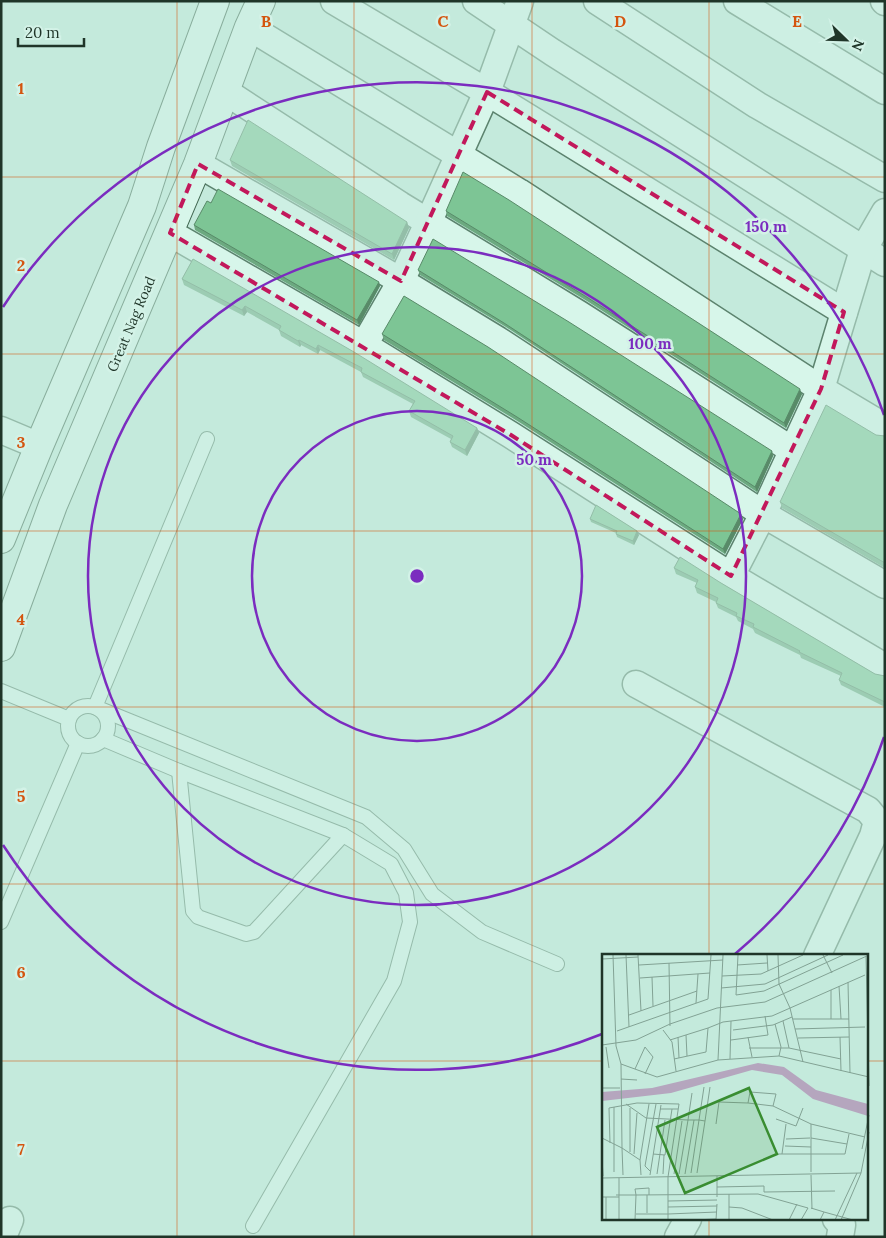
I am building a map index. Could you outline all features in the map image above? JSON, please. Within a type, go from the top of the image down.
[{"type":"main road","points":[[1,539],[142,206],[161,147],[215,1]]},
{"type":"main road","name":"Great Nag Road","points":[[1,647],[53,505],[170,233],[226,92],[249,27],[261,1]]},
{"type":"main road","points":[[39,446],[71,462]]},
{"type":"street","points":[[334,1],[487,92],[844,312]]},
{"type":"street","points":[[476,1],[516,13],[885,264]]},
{"type":"street","points":[[597,1],[757,104],[885,179]]},
{"type":"street","points":[[737,1],[885,91]]},
{"type":"street","points":[[364,345],[401,282],[487,92],[516,13]]},
{"type":"street","points":[[249,27],[559,218],[821,389],[885,428]]},
{"type":"street","points":[[226,92],[428,223],[580,314],[792,450]]},
{"type":"street","points":[[198,164],[498,340],[763,514],[885,586]]},
{"type":"street","points":[[731,576],[763,514],[821,389],[863,250],[885,212]]},
{"type":"street","points":[[170,233],[364,345],[512,436],[731,576],[885,667]]},
{"type":"street","points":[[1,430],[39,446]]},
{"type":"street","points":[[636,684],[868,810],[877,821],[873,836],[818,954]]},
{"type":"street","points":[[678,1237],[687,1220]]},
{"type":"street","points":[[837,1220],[842,1226],[840,1237]]},
{"type":"lane","points":[[95,707],[207,439]]},
{"type":"lane","points":[[1,691],[69,719]]},
{"type":"lane","points":[[95,707],[100,710],[107,720],[108,726],[103,739],[91,745],[78,743],[69,732],[69,719],[82,706],[95,707],[366,817],[404,849],[432,894],[482,932],[557,964]]},
{"type":"lane","points":[[103,739],[343,835],[391,864],[406,893],[410,922],[394,981],[253,1226]]},
{"type":"lane","points":[[1,922],[78,743]]},
{"type":"lane","points":[[179,771],[193,912],[198,917],[246,934],[254,932],[343,835]]},
{"type":"highlighted area","points":[[487,92],[844,312],[821,389],[731,576],[511,435],[170,233],[198,164],[401,281]]},
{"type":"building","points":[[248,120],[407,222],[392,254],[230,160]]},
{"type":"building","points":[[463,172],[800,389],[784,423],[585,296],[446,211]]},
{"type":"building","points":[[218,189],[379,282],[357,320],[194,225],[207,201],[211,203]]},
{"type":"building","points":[[433,239],[569,322],[772,451],[755,487],[504,323],[418,270]]},
{"type":"building","points":[[193,259],[354,352],[477,428],[465,450],[450,442],[453,436],[409,411],[415,401],[361,372],[362,368],[318,345],[316,349],[298,341],[279,330],[281,326],[245,306],[242,310],[182,279]]},
{"type":"building","points":[[404,296],[488,347],[741,514],[723,549],[517,417],[382,334]]},
{"type":"building","points":[[826,405],[876,435],[885,436],[885,563],[780,502]]},
{"type":"building","points":[[596,505],[637,531],[633,541],[616,534],[617,531],[590,519]]},
{"type":"building","points":[[680,557],[875,674],[885,676],[885,702],[839,680],[842,673],[753,627],[754,624],[736,616],[737,613],[716,603],[718,598],[695,587],[698,580],[674,568]]}]
